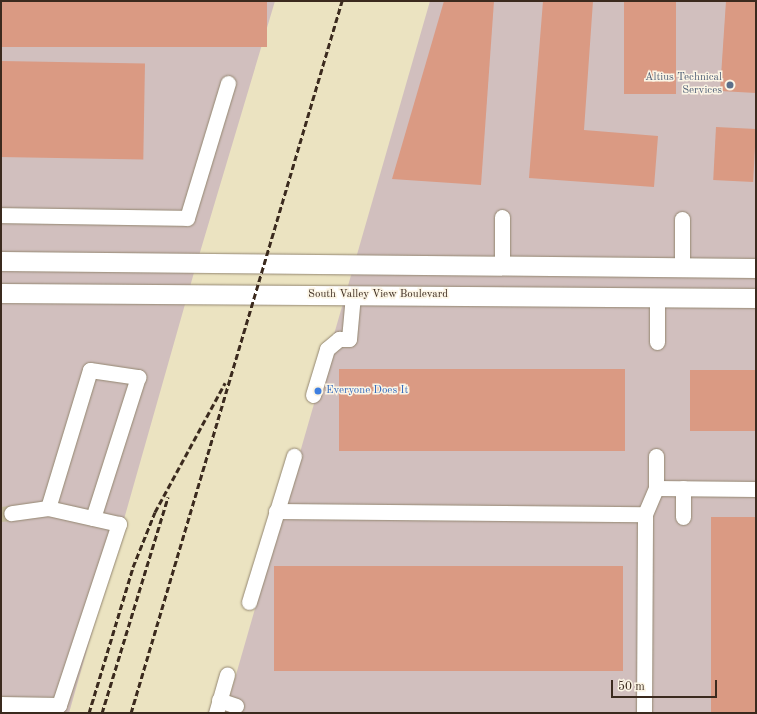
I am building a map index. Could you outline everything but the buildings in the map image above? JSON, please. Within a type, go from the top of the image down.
[{"type":"main road","points":[[1,261],[756,268]]},
{"type":"main road","points":[[502,265],[502,296]]},
{"type":"main road","points":[[657,267],[657,298]]},
{"type":"main road","name":"South Valley View Boulevard","points":[[1,293],[756,298]]},
{"type":"lane","points":[[1,216],[187,218],[228,83]]},
{"type":"lane","points":[[502,217],[502,265]]},
{"type":"lane","points":[[682,219],[682,267]]},
{"type":"lane","points":[[313,395],[327,349],[339,339],[349,339],[353,295]]},
{"type":"lane","points":[[657,298],[657,342]]},
{"type":"lane","points":[[48,508],[90,370],[138,377],[93,518]]},
{"type":"lane","points":[[249,602],[294,456]]},
{"type":"lane","points":[[640,709],[645,514],[656,488],[656,456]]},
{"type":"lane","points":[[656,488],[756,489]]},
{"type":"lane","points":[[683,488],[683,517]]},
{"type":"lane","points":[[1,704],[59,705],[119,524],[48,508],[11,513]]},
{"type":"lane","points":[[276,511],[645,514]]},
{"type":"lane","points":[[227,674],[218,707],[236,706]]},
{"type":"shaded area","points":[[1,1],[275,1],[195,269],[69,713],[1,713]]},
{"type":"shaded area","points":[[430,1],[756,1],[756,713],[225,713]]},
{"type":"tunnel","points":[[1,514],[11,513]]},
{"type":"railway","points":[[131,713],[342,1]]},
{"type":"railway","points":[[89,713],[133,567],[155,512],[225,383]]},
{"type":"railway","points":[[102,713],[168,497]]},
{"type":"place","name":"Altius Technical Services","points":[[730,85]]},
{"type":"place","name":"Everyone Does It","points":[[318,391]]}]
